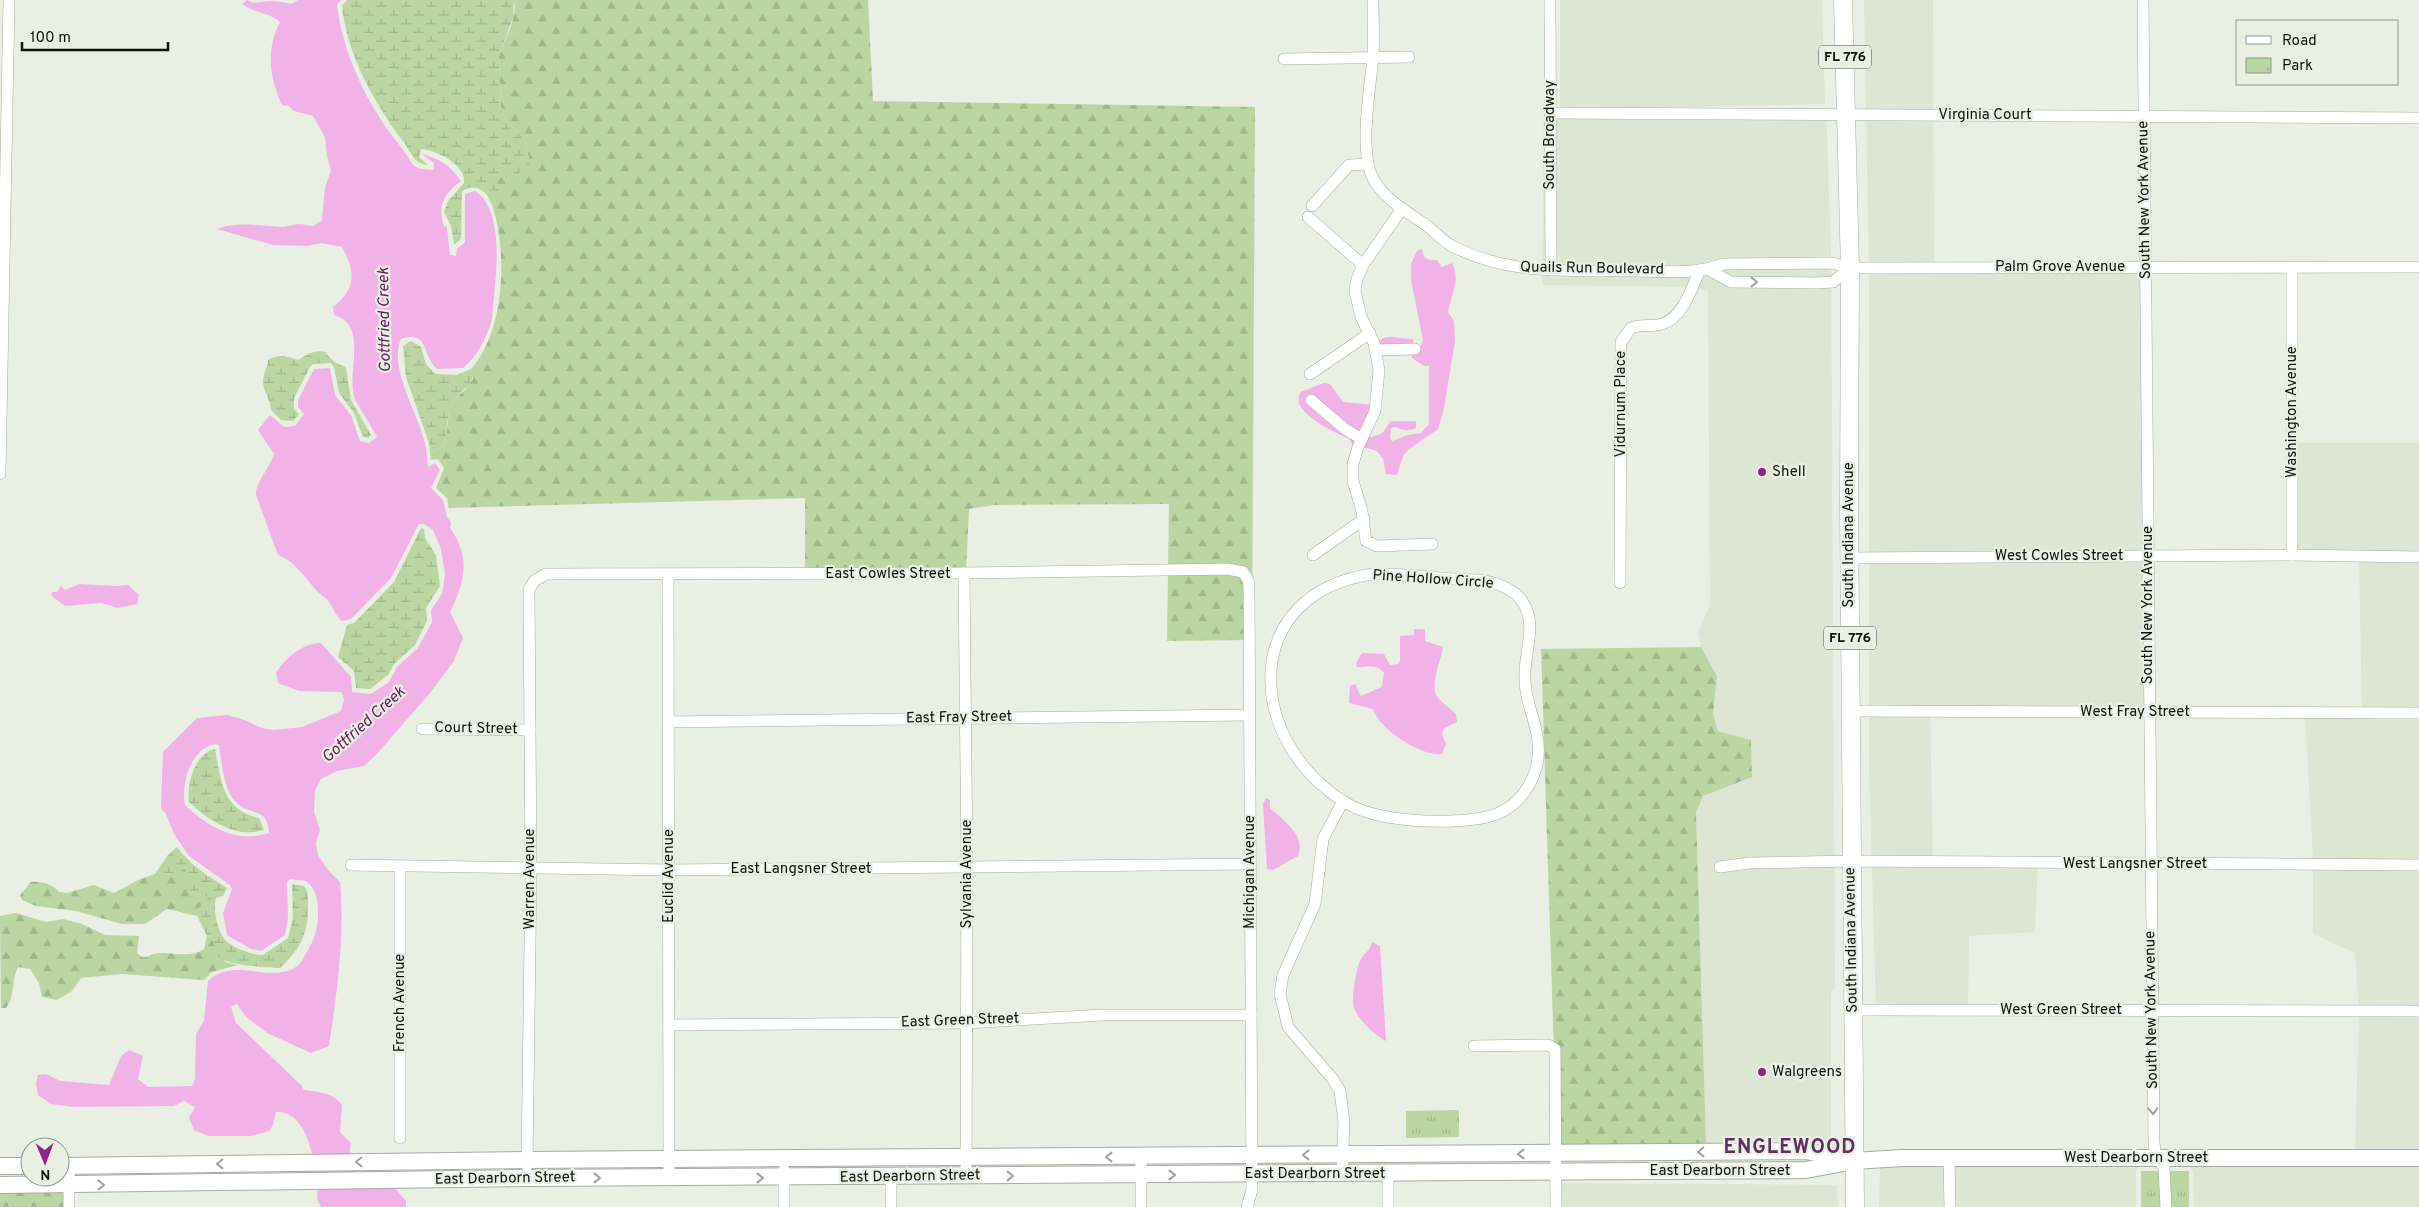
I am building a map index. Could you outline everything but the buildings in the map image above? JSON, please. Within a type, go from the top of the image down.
[{"type":"main road","name":"South Indiana Avenue","points":[[1843,0],[1850,268],[1848,370],[1854,1161]]},
{"type":"main road","name":"East Dearborn Street","points":[[70,1166],[408,1161],[1806,1151],[1854,1161]]},
{"type":"main road","name":"West Dearborn Street","points":[[1854,1161],[1949,1158],[2419,1158]]},
{"type":"main road","name":"East Dearborn Street","points":[[70,1185],[527,1178],[784,1178],[1806,1170],[1854,1161]]},
{"type":"main road","name":"FL 776","points":[[1854,1161],[1855,1207]]},
{"type":"main road","points":[[0,1166],[20,1166]]},
{"type":"main road","name":"East Dearborn Street","points":[[0,1185],[20,1185]]},
{"type":"street","points":[[0,474],[9,0]]},
{"type":"street","name":"Quails Run Boulevard","points":[[1373,0],[1372,58],[1367,118],[1368,164],[1376,183],[1401,210],[1424,224],[1442,240],[1496,264],[1518,269],[1704,270],[1724,264],[1832,263],[1850,268]]},
{"type":"street","name":"South Broadway","points":[[1550,0],[1551,270]]},
{"type":"street","name":"South New York Avenue","points":[[2143,0],[2151,1010],[2154,1142],[2155,1152],[2165,1174],[2166,1207]]},
{"type":"street","points":[[1284,59],[1409,57]]},
{"type":"street","name":"Virginia Court","points":[[1550,113],[2419,118]]},
{"type":"street","points":[[1363,265],[1310,211],[1349,165],[1368,164]]},
{"type":"street","points":[[1401,210],[1363,265],[1357,279],[1356,303],[1376,350],[1379,370],[1377,401],[1370,424],[1355,454],[1352,474],[1364,519],[1366,540],[1377,546],[1432,544]]},
{"type":"street","name":"Palm Grove Avenue","points":[[1850,268],[2419,267]]},
{"type":"street","name":"Quails Run Boulevard","points":[[1704,270],[1731,282],[1833,282],[1850,268]]},
{"type":"street","name":"Washington Avenue","points":[[2292,268],[2292,555]]},
{"type":"street","name":"Vidurnum Place","points":[[1620,583],[1621,342],[1631,328],[1660,324],[1673,318],[1704,270]]},
{"type":"street","points":[[1310,374],[1370,333]]},
{"type":"street","points":[[1376,350],[1415,349]]},
{"type":"street","points":[[1311,400],[1345,429],[1362,439]]},
{"type":"street","points":[[1313,555],[1364,519]]},
{"type":"street","name":"West Cowles Street","points":[[1849,558],[2148,555],[2419,557]]},
{"type":"street","name":"East Cowles Street","points":[[534,581],[546,574],[964,573],[1228,569],[1243,572]]},
{"type":"street","name":"Michigan Avenue","points":[[1243,572],[1250,587],[1252,1195],[1247,1207]]},
{"type":"street","name":"Sylvania Avenue","points":[[964,573],[967,868],[966,1176]]},
{"type":"street","name":"Pine Hollow Circle","points":[[1373,574],[1488,582],[1509,589],[1522,602],[1530,623],[1531,635],[1524,679],[1527,702],[1538,742],[1536,771],[1528,789],[1520,799],[1497,814],[1467,820],[1386,816],[1360,809],[1343,801],[1319,783],[1295,755],[1280,727],[1275,711],[1271,681],[1273,659],[1280,632],[1289,617],[1308,598],[1323,588],[1346,579],[1373,574]]},
{"type":"street","name":"Euclid Avenue","points":[[668,575],[669,1178]]},
{"type":"street","name":"Warren Avenue","points":[[527,1178],[531,868],[529,590],[534,581]]},
{"type":"street","name":"West Fray Street","points":[[1850,711],[2419,713]]},
{"type":"street","name":"East Fray Street","points":[[668,722],[1250,716]]},
{"type":"street","name":"Court Street","points":[[422,729],[530,730]]},
{"type":"street","points":[[1342,1174],[1344,1122],[1340,1091],[1332,1078],[1288,1027],[1280,994],[1283,975],[1315,904],[1323,839],[1343,801]]},
{"type":"street","points":[[1720,866],[1749,863],[1851,861]]},
{"type":"street","name":"West Langsner Street","points":[[1851,861],[2419,865]]},
{"type":"street","name":"East Langsner Street","points":[[351,865],[400,868],[669,870],[1250,864]]},
{"type":"street","name":"French Avenue","points":[[400,868],[400,1138]]},
{"type":"street","name":"West Green Street","points":[[1853,1010],[2419,1011]]},
{"type":"street","name":"East Green Street","points":[[669,1025],[966,1023],[1096,1015],[1251,1015]]},
{"type":"street","points":[[1474,1046],[1548,1045],[1555,1049],[1556,1207]]},
{"type":"street","points":[[1141,1156],[1141,1207]]},
{"type":"street","points":[[1949,1158],[1950,1207]]},
{"type":"street","points":[[784,1159],[784,1207]]},
{"type":"street","points":[[1388,1174],[1388,1207]]},
{"type":"street","points":[[891,1177],[891,1207]]},
{"type":"street","points":[[69,1187],[69,1207]]},
{"type":"shaded area","points":[[1545,0],[1556,0],[1556,110],[1561,115],[1826,108],[1831,250],[1835,988],[1831,993],[1831,1139],[1706,1143],[1696,813],[1703,796],[1752,777],[1751,740],[1718,731],[1713,714],[1717,676],[1701,647],[1698,632],[1710,605],[1708,292],[1696,287],[1542,285]]},
{"type":"shaded area","points":[[1560,0],[1822,0],[1825,104],[1560,110]]},
{"type":"shaded area","points":[[1864,0],[1933,0],[1934,264],[2142,264],[2146,712],[1930,712],[1933,861],[2038,860],[2035,932],[1969,936],[1968,1008],[1876,1009],[1869,767],[1869,271]]},
{"type":"shaded area","points":[[2288,443],[2419,443],[2419,1153],[2355,1153],[2359,1009],[2355,953],[2313,934],[2313,857],[2305,715],[2362,717],[2359,557],[2291,560]]},
{"type":"shaded area","points":[[2419,1164],[2419,1207],[2194,1207],[2193,1171],[2189,1166],[2139,1167],[2136,1171],[2136,1207],[1879,1207],[1880,1165]]},
{"type":"shaded area","points":[[1559,1183],[1837,1185],[1838,1207],[1559,1207]]},
{"type":"green space","points":[[347,0],[514,0],[513,17],[499,56],[501,106],[505,119],[525,141],[530,164],[515,176],[493,178],[498,185],[500,196],[492,205],[481,189],[472,187],[462,191],[461,239],[454,245],[451,226],[444,212],[448,201],[464,183],[464,176],[456,165],[434,152],[421,149],[419,157],[428,165],[416,161],[383,113],[364,79],[350,43],[342,6]]},
{"type":"green space","points":[[514,0],[868,0],[873,101],[1255,107],[1252,640],[1167,641],[1169,504],[994,505],[969,509],[966,571],[805,571],[805,498],[449,508],[447,498],[436,488],[444,468],[438,459],[431,460],[430,453],[445,446],[449,411],[454,399],[464,391],[473,379],[471,369],[482,353],[491,334],[497,313],[500,290],[500,245],[492,205],[500,196],[492,178],[530,164],[525,141],[505,119],[501,106],[499,56],[512,23],[515,7]]},
{"type":"green space","points":[[411,341],[421,347],[426,364],[435,374],[457,375],[471,369],[473,374],[470,383],[451,405],[445,446],[430,453],[429,443],[406,377],[403,346]]},
{"type":"green space","points":[[325,352],[334,362],[346,367],[351,400],[371,435],[368,438],[363,437],[354,413],[339,393],[334,367],[331,363],[313,364],[310,367],[294,398],[294,409],[299,414],[293,421],[281,420],[271,410],[263,383],[268,360],[283,356],[298,360],[310,353]]},
{"type":"green space","points":[[421,528],[424,529],[425,538],[436,555],[440,586],[426,608],[427,621],[415,645],[394,664],[388,675],[370,689],[356,688],[354,671],[338,657],[347,625],[354,623],[394,582]]},
{"type":"green space","points":[[1701,647],[1717,676],[1713,714],[1718,731],[1751,740],[1752,777],[1703,796],[1696,813],[1706,1143],[1557,1147],[1541,649]]},
{"type":"green space","points":[[215,749],[219,772],[230,801],[247,814],[259,818],[264,830],[244,832],[234,830],[214,822],[189,802],[189,787],[193,771],[202,756],[208,751]]},
{"type":"green space","points":[[177,847],[194,865],[227,888],[223,896],[216,898],[215,912],[217,923],[226,941],[247,952],[263,955],[288,938],[293,918],[292,884],[304,886],[308,897],[308,915],[305,932],[298,947],[280,968],[237,964],[218,956],[211,937],[207,936],[197,916],[197,909],[207,903],[207,896],[191,892],[185,869],[169,874],[155,874],[167,856]]},
{"type":"green space","points":[[181,868],[185,869],[189,875],[191,892],[207,896],[209,899],[207,903],[197,909],[197,916],[167,909],[145,924],[122,924],[76,911],[36,906],[22,900],[20,895],[31,882],[50,885],[59,892],[67,893],[94,885],[114,893],[138,880],[155,874],[169,874]]},
{"type":"green space","points":[[16,913],[46,922],[63,919],[82,924],[105,935],[139,936],[137,953],[142,957],[160,953],[191,954],[198,952],[204,949],[207,936],[211,937],[222,959],[231,964],[238,965],[212,972],[204,980],[122,974],[81,978],[72,991],[57,1000],[42,997],[39,983],[30,969],[18,967],[9,1003],[6,1008],[1,1008],[0,916]]},
{"type":"green space","points":[[1459,1110],[1459,1137],[1406,1138],[1406,1111]]},
{"type":"green space","points":[[2141,1171],[2189,1171],[2189,1207],[2141,1207]]},
{"type":"green space","points":[[0,1191],[71,1191],[71,1207],[0,1207]]},
{"type":"water","name":"Gottfried Creek","points":[[247,0],[253,3],[272,1],[291,4],[298,0],[341,0],[337,4],[346,47],[364,90],[382,122],[413,165],[420,169],[434,170],[434,163],[422,154],[428,156],[449,167],[461,181],[446,195],[441,212],[444,226],[447,227],[450,255],[456,256],[457,249],[465,242],[465,194],[475,191],[484,199],[494,224],[497,255],[492,320],[483,342],[472,359],[463,368],[437,369],[421,341],[410,337],[401,339],[398,351],[401,377],[422,432],[428,467],[435,463],[440,470],[431,488],[443,500],[447,517],[451,522],[450,528],[461,549],[464,570],[459,590],[450,612],[463,638],[454,661],[430,693],[376,755],[364,766],[337,771],[321,779],[315,790],[314,812],[320,830],[316,843],[318,855],[328,870],[340,882],[341,944],[329,1046],[311,1053],[269,1034],[246,1017],[237,1004],[231,1007],[236,1023],[304,1090],[330,1095],[342,1105],[340,1132],[351,1143],[351,1160],[362,1183],[366,1187],[395,1188],[406,1201],[406,1207],[322,1207],[318,1202],[314,1162],[310,1146],[298,1122],[288,1114],[276,1112],[273,1125],[269,1131],[251,1136],[208,1136],[194,1130],[189,1118],[195,1107],[184,1101],[174,1106],[74,1107],[51,1104],[38,1095],[36,1083],[38,1075],[46,1074],[60,1081],[109,1085],[121,1056],[129,1050],[143,1056],[138,1079],[148,1087],[192,1086],[195,1079],[196,1034],[204,1021],[208,981],[218,974],[229,971],[241,970],[275,973],[286,971],[299,964],[312,943],[317,925],[318,915],[315,892],[306,881],[290,879],[287,882],[288,918],[285,935],[261,951],[251,949],[227,935],[223,913],[232,889],[230,885],[189,856],[174,834],[166,814],[161,808],[163,752],[197,718],[227,715],[262,728],[274,730],[302,727],[341,711],[344,699],[341,692],[299,691],[278,683],[276,673],[284,662],[301,648],[321,643],[351,677],[352,692],[371,694],[389,682],[397,667],[418,648],[432,622],[431,610],[442,594],[445,574],[441,549],[433,530],[424,524],[419,524],[391,578],[351,619],[342,621],[328,600],[317,591],[298,569],[288,560],[278,555],[256,495],[256,490],[274,454],[258,430],[270,415],[284,427],[295,426],[304,414],[298,407],[298,400],[314,369],[330,368],[335,395],[351,415],[360,441],[369,443],[377,437],[355,399],[353,389],[354,340],[351,329],[345,320],[334,315],[333,307],[346,294],[351,280],[350,265],[342,247],[321,243],[308,246],[273,245],[217,229],[233,225],[283,227],[298,224],[314,226],[322,220],[325,188],[331,170],[325,137],[313,116],[294,111],[289,106],[282,105],[274,84],[271,53],[280,22],[271,16],[242,4]],"holes":[[[215,744],[219,745],[224,774],[231,796],[240,806],[261,815],[268,825],[269,833],[257,836],[234,835],[203,820],[185,805],[184,787],[193,760],[206,747]]]},
{"type":"water","points":[[1422,249],[1424,257],[1430,260],[1437,260],[1442,267],[1452,263],[1455,270],[1454,288],[1448,312],[1454,321],[1455,341],[1444,408],[1438,429],[1408,450],[1403,456],[1397,475],[1386,474],[1383,459],[1377,451],[1367,448],[1354,448],[1349,438],[1329,429],[1306,414],[1299,403],[1299,397],[1301,392],[1324,383],[1330,384],[1343,402],[1374,405],[1366,432],[1370,437],[1381,434],[1391,421],[1416,421],[1416,428],[1410,430],[1391,428],[1390,438],[1392,441],[1408,435],[1421,433],[1429,424],[1429,366],[1424,366],[1412,358],[1412,350],[1380,352],[1376,342],[1386,337],[1394,337],[1413,339],[1413,342],[1418,347],[1421,346],[1423,340],[1411,280],[1411,264],[1417,251]]},
{"type":"water","points":[[79,584],[128,585],[139,595],[137,604],[118,608],[101,603],[65,606],[52,596],[52,592],[57,592],[61,586],[65,590]]},
{"type":"water","points":[[1414,629],[1425,629],[1425,641],[1443,647],[1436,673],[1436,693],[1438,698],[1456,714],[1457,722],[1444,728],[1442,734],[1446,744],[1442,754],[1424,751],[1402,740],[1384,725],[1373,709],[1349,703],[1350,686],[1355,684],[1361,696],[1382,687],[1384,673],[1381,670],[1374,667],[1357,667],[1356,663],[1362,653],[1384,654],[1390,665],[1398,664],[1400,660],[1400,636],[1414,635]]},
{"type":"water","points":[[1266,798],[1270,800],[1270,808],[1297,835],[1300,849],[1298,856],[1273,870],[1267,869],[1263,804]]},
{"type":"water","points":[[1372,942],[1380,946],[1386,1041],[1367,1027],[1356,1013],[1353,1004],[1354,984],[1358,965]]},
{"type":"place","name":"Shell","points":[[1762,472]]},
{"type":"place","name":"Walgreens","points":[[1762,1072]]},
{"type":"district","name":"ENGLEWOOD","points":[[1790,1148]]}]
